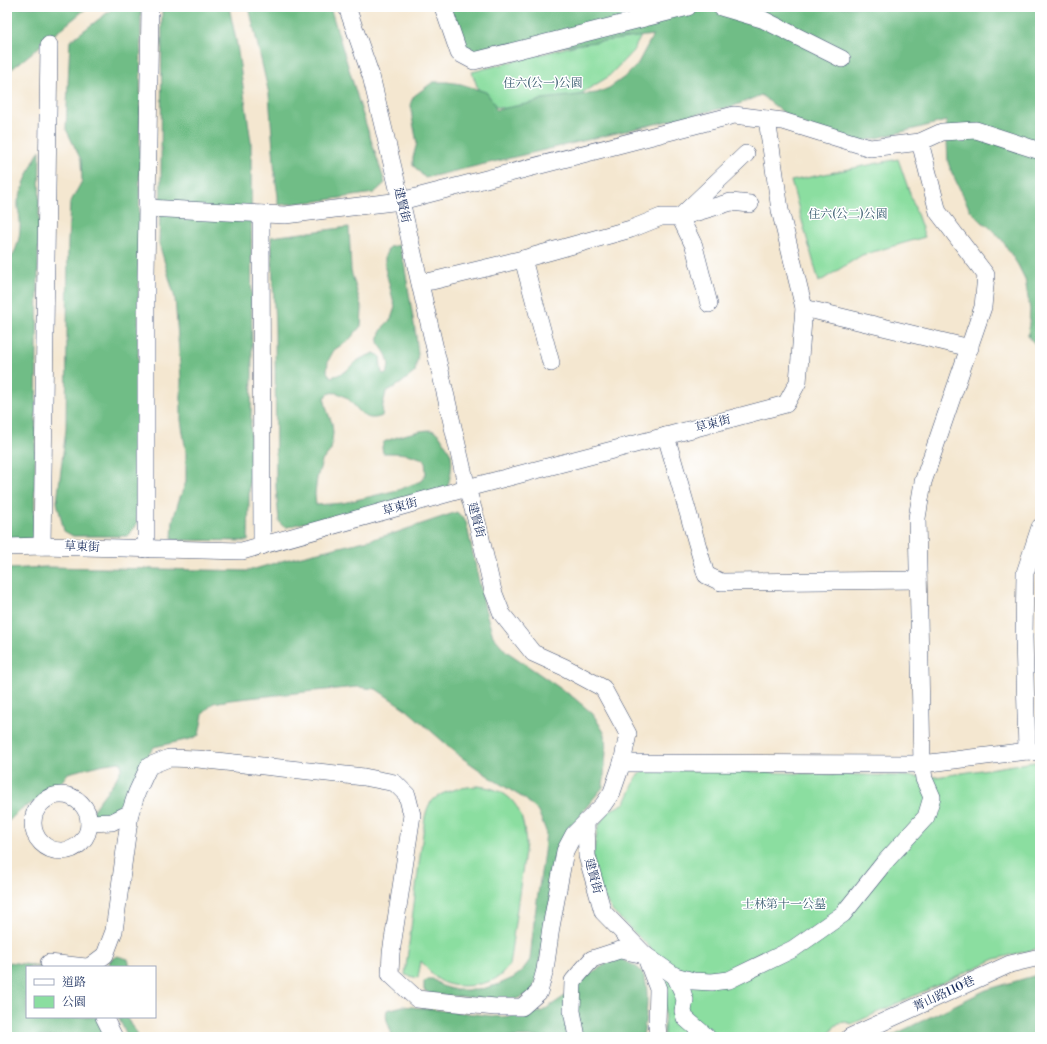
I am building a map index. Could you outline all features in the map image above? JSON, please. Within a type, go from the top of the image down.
[{"type":"street","points":[[146,549],[146,274],[150,7]]},
{"type":"street","name":"建賢街","points":[[347,7],[371,76],[467,488],[478,526],[493,591],[502,614],[533,653],[564,667],[603,688],[628,734],[622,763],[612,792],[603,805],[586,822],[587,856],[603,912],[645,955]]},
{"type":"street","points":[[443,7],[459,53],[474,61],[688,7]]},
{"type":"street","points":[[721,7],[762,19],[842,59]]},
{"type":"street","points":[[42,546],[50,45]]},
{"type":"street","points":[[147,208],[285,215],[401,201],[734,115],[783,120],[870,148],[920,142],[942,132],[976,130],[1040,151]]},
{"type":"street","points":[[767,119],[780,210],[804,308],[970,348]]},
{"type":"street","points":[[577,1037],[572,1010],[573,981],[592,959],[620,950],[645,955],[675,976],[693,981],[712,982],[729,980],[793,949],[842,914],[884,863],[926,817],[932,797],[924,779],[922,764],[917,518],[923,482],[983,308],[986,276],[938,212],[920,142]]},
{"type":"street","points":[[680,217],[746,154]]},
{"type":"street","points":[[420,282],[432,281],[524,259],[631,229],[661,218],[680,217],[732,202],[750,204]]},
{"type":"street","points":[[261,214],[262,546]]},
{"type":"street","points":[[680,217],[694,246],[709,304]]},
{"type":"street","points":[[524,259],[551,363]]},
{"type":"street","name":"草東街","points":[[7,547],[42,546],[242,552],[467,488],[786,404],[798,382],[804,308]]},
{"type":"street","points":[[666,436],[706,575],[721,582],[918,580]]},
{"type":"street","points":[[622,763],[922,764],[1033,752],[1024,637],[1025,573],[1040,527]]},
{"type":"street","points":[[89,966],[105,955],[114,931],[130,814],[137,792],[149,766],[169,758],[198,759],[364,777],[395,783],[407,795],[412,815],[391,953],[390,974],[417,999],[495,1007],[522,1007],[539,992],[545,970],[551,927],[565,851],[574,834],[586,822]]},
{"type":"street","points":[[89,823],[112,822],[130,814]]},
{"type":"street","points":[[645,955],[658,989],[658,1037]]},
{"type":"street","name":"菁山路110巷","points":[[855,1035],[1010,964],[1040,957]]},
{"type":"street","points":[[49,963],[78,966]]},
{"type":"street","points":[[675,976],[682,991],[685,1018],[707,1037]]},
{"type":"street","points":[[104,1018],[114,1037]]},
{"type":"green space","points":[[7,7],[88,7],[7,73]]},
{"type":"green space","points":[[115,7],[141,7],[137,524],[128,536],[73,536],[64,531],[57,502],[66,429],[68,242],[70,203],[82,181],[81,160],[66,129],[70,41]]},
{"type":"green space","points":[[162,7],[229,7],[237,45],[251,142],[252,374],[248,541],[172,540],[173,520],[186,482],[186,452],[181,420],[181,378],[175,298],[159,243]]},
{"type":"green space","points":[[249,7],[330,7],[385,183],[374,193],[278,205],[269,94]]},
{"type":"green space","points":[[449,7],[1040,7],[1040,350],[1028,336],[1030,310],[1025,279],[1002,240],[970,210],[951,171],[948,162],[946,121],[849,145],[793,120],[761,95],[729,108],[719,109],[425,178],[413,165],[413,158],[417,143],[411,102],[414,96],[433,82],[461,84],[486,92],[494,103],[496,110],[536,102],[542,99],[597,93],[609,88],[626,76],[637,65],[653,35],[467,58]]},
{"type":"green space","name":"住六(公一)公園","points":[[646,27],[633,51],[608,77],[549,113],[520,111],[478,104],[478,89],[472,72]]},
{"type":"green space","points":[[40,150],[34,540],[7,540],[7,264],[16,249],[19,238],[20,218],[18,200],[29,171]]},
{"type":"green space","name":"住六(公二)公園","points":[[898,159],[925,237],[862,255],[819,282],[791,181]]},
{"type":"green space","points":[[349,227],[351,271],[362,309],[361,326],[349,340],[334,350],[328,361],[327,372],[331,377],[338,375],[346,371],[362,358],[374,353],[380,356],[382,373],[387,373],[389,365],[388,361],[385,353],[378,343],[380,333],[391,319],[395,307],[385,268],[385,256],[389,247],[399,245],[404,263],[418,354],[415,372],[400,384],[386,392],[382,416],[374,418],[367,417],[346,397],[337,393],[330,393],[324,398],[332,423],[333,433],[331,450],[322,461],[317,478],[315,494],[316,505],[343,503],[398,490],[421,481],[426,474],[425,460],[404,454],[383,453],[382,447],[384,442],[424,430],[430,430],[440,435],[449,450],[452,464],[450,477],[447,489],[285,527],[279,521],[276,487],[275,327],[271,237]]},
{"type":"green space","points":[[457,512],[466,522],[485,609],[493,636],[506,651],[573,697],[593,714],[605,734],[606,752],[603,787],[584,810],[557,866],[536,981],[531,993],[516,999],[479,998],[430,994],[424,990],[424,982],[427,979],[433,979],[442,986],[456,990],[477,990],[497,985],[513,978],[521,972],[530,960],[546,831],[538,811],[525,799],[461,757],[407,710],[376,689],[357,687],[213,703],[203,714],[199,735],[190,739],[154,747],[145,760],[125,809],[97,819],[92,813],[116,779],[122,767],[120,762],[104,764],[68,773],[60,784],[46,796],[21,809],[7,823],[7,569],[46,567],[248,571],[285,560],[395,533]]},
{"type":"green space","name":"士林第十一公墓","points":[[1034,762],[1040,763],[1040,948],[995,959],[852,1024],[846,1022],[839,1023],[831,1032],[820,1037],[664,1037],[666,963],[613,912],[596,884],[593,856],[598,827],[607,812],[625,803],[638,774],[647,769],[936,777]]},
{"type":"green space","points":[[478,786],[493,789],[509,797],[518,810],[524,826],[526,844],[509,966],[495,979],[471,986],[447,984],[441,981],[432,974],[421,961],[418,978],[405,975],[425,817],[429,805],[438,796],[444,793],[465,787]]},
{"type":"green space","points":[[117,956],[128,959],[130,966],[109,966],[110,960]]},
{"type":"green space","points":[[619,958],[639,969],[646,983],[647,1002],[643,1037],[392,1037],[386,1017],[387,1010],[403,1006],[501,1017],[541,1012],[562,998],[591,973]]},
{"type":"green space","points":[[9,962],[37,966],[26,966],[26,1018],[101,1018],[108,1037],[7,1037],[7,985]]},
{"type":"green space","points":[[1040,974],[1040,1037],[889,1037],[986,990]]},
{"type":"green space","points":[[118,1018],[127,1018],[139,1037],[128,1037]]}]
